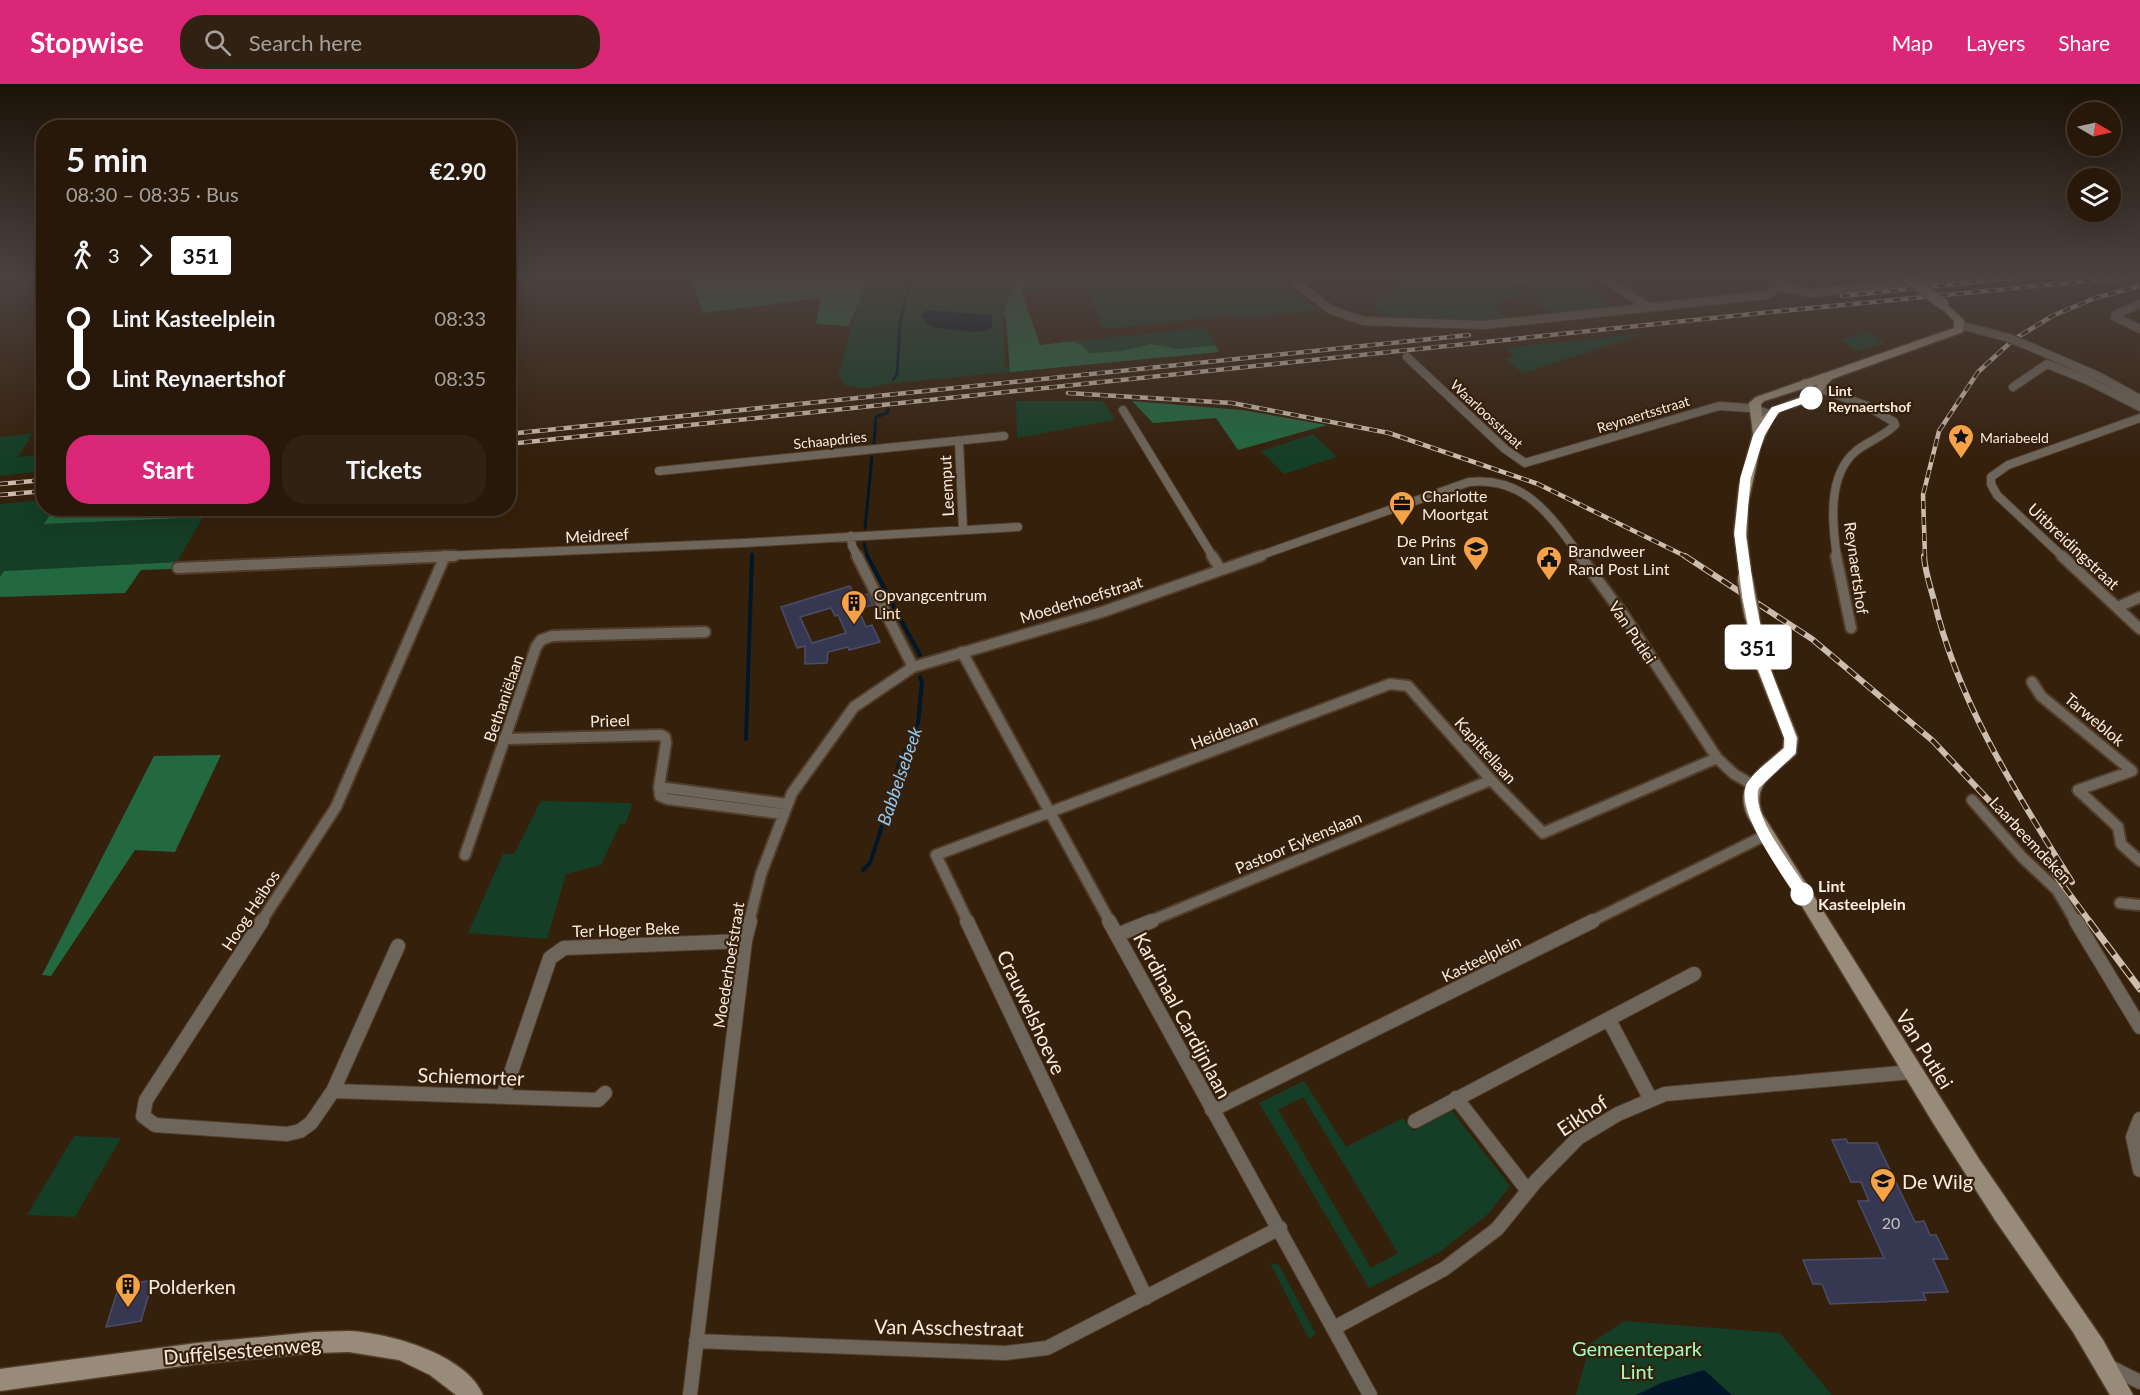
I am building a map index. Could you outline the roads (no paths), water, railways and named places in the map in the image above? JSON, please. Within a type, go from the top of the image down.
[{"type":"street","points":[[1759,435],[1755,403],[1760,399],[1945,336]]},
{"type":"street","points":[[2002,336],[2098,376],[2140,399]]},
{"type":"street","name":"Waarloosstraat","points":[[1407,357],[1505,449],[1524,463]]},
{"type":"street","points":[[2013,387],[2048,364],[2087,380],[2140,407]]},
{"type":"street","points":[[1753,785],[1791,750],[1791,738],[1761,662],[1745,578],[1740,534],[1746,478],[1759,435],[1771,414],[1775,410],[1811,398],[1821,389],[1828,377]]},
{"type":"street","name":"Reynaertshof","points":[[1805,383],[1867,406],[1894,422],[1895,425],[1870,440],[1850,458],[1841,471],[1834,504],[1836,548],[1851,628]]},
{"type":"street","name":"Reynaertsstraat","points":[[1524,463],[1719,406],[1771,414]]},
{"type":"street","points":[[1124,410],[1221,570]]},
{"type":"street","name":"Uitbreidingstraat","points":[[2140,418],[2007,465],[1991,474],[1990,483],[1997,495],[2140,629]]},
{"type":"street","name":"Schaapdries","points":[[659,471],[1004,436]]},
{"type":"street","name":"Leemput","points":[[959,441],[963,529]]},
{"type":"street","name":"Moederhoefstraat","points":[[690,1395],[745,941],[761,874],[785,809],[810,765],[854,707],[913,667],[1102,612],[1480,480]]},
{"type":"street","name":"Van Putlei","points":[[1480,480],[1493,482],[1525,494],[1536,500],[1550,515],[1625,617],[1717,759],[1734,774],[1753,785],[1750,795],[1751,805],[1766,835],[1912,1072],[2003,1214],[2107,1365],[2122,1395]]},
{"type":"street","name":"Meidreef","points":[[178,568],[1018,527]]},
{"type":"street","points":[[851,536],[852,546],[913,667]]},
{"type":"street","name":"Hoog Heibos","points":[[333,1091],[310,1123],[300,1131],[287,1134],[155,1125],[143,1116],[146,1100],[336,807],[445,556]]},
{"type":"street","points":[[2118,607],[2140,597]]},
{"type":"street","name":"Bethaniëlaan","points":[[465,855],[536,647],[542,640],[552,636],[705,632]]},
{"type":"street","name":"Kardinaal Cardijnlaan","points":[[962,652],[1052,812],[1212,1110],[1280,1228],[1370,1395]]},
{"type":"street","name":"Tarweblok","points":[[2032,682],[2041,696],[2132,771],[2078,790],[2118,827],[2121,844],[2140,861]]},
{"type":"street","name":"Heidelaan","points":[[1052,812],[1390,684],[1408,686]]},
{"type":"street","name":"Kapittellaan","points":[[1408,686],[1491,780],[1543,833],[1717,759]]},
{"type":"street","name":"Prieel","points":[[504,740],[661,735],[665,737],[666,743],[659,787],[660,796],[667,799],[785,809]]},
{"type":"street","name":"Pastoor Eykenslaan","points":[[1117,935],[1491,780]]},
{"type":"street","name":"Laarbeemdeken","points":[[1972,800],[2022,857],[2057,890],[2140,1028]]},
{"type":"street","name":"Crauwelshoeve","points":[[1052,812],[936,855],[1146,1298]]},
{"type":"street","name":"Kasteelplein","points":[[1212,1110],[1766,835]]},
{"type":"street","points":[[2120,903],[2140,905]]},
{"type":"street","name":"Ter Hoger Beke","points":[[503,1096],[550,958],[564,948],[745,941]]},
{"type":"street","points":[[333,1091],[398,946]]},
{"type":"street","points":[[1415,1120],[1694,974]]},
{"type":"street","points":[[1609,1020],[1651,1100]]},
{"type":"street","name":"Eikhof","points":[[1334,1328],[1444,1269],[1497,1229],[1528,1191],[1578,1138],[1617,1114],[1665,1094],[1912,1072]]},
{"type":"street","name":"Schiemorter","points":[[333,1091],[598,1100],[605,1093]]},
{"type":"street","points":[[1456,1098],[1528,1191]]},
{"type":"street","points":[[2140,1119],[2133,1129],[2132,1139],[2140,1170]]},
{"type":"street","name":"Van Asschestraat","points":[[696,1341],[1005,1353],[1047,1348],[1280,1228]]},
{"type":"street","name":"Duffelsesteenweg","points":[[0,1380],[204,1352],[315,1342],[366,1343],[398,1349],[420,1358],[452,1378],[472,1395]]},
{"type":"street","points":[[2107,1365],[2140,1382]]},
{"type":"water","points":[[1704,1370],[1732,1395],[1636,1395],[1661,1383]]},
{"type":"waterway","name":"Babbelsebeek","points":[[893,380],[897,374],[899,336]]},
{"type":"waterway","name":"Babbelsebeek","points":[[874,444],[876,417],[887,413],[888,409]]},
{"type":"waterway","name":"Babbelsebeek","points":[[865,528],[872,457]]},
{"type":"waterway","name":"Babbelsebeek","points":[[864,544],[868,557]]},
{"type":"waterway","points":[[746,739],[752,556]]},
{"type":"waterway","name":"Babbelsebeek","points":[[867,556],[885,589]]},
{"type":"waterway","name":"Babbelsebeek","points":[[889,598],[920,655]]},
{"type":"waterway","name":"Babbelsebeek","points":[[863,870],[870,863],[888,808],[899,764],[918,723],[922,683],[920,677]]},
{"type":"railway","points":[[516,433],[1458,336]]},
{"type":"railway","points":[[516,443],[1540,336]]},
{"type":"railway","points":[[1925,557],[1923,495],[1939,431],[1978,372],[2019,336]]},
{"type":"railway","points":[[1068,393],[1232,403],[1389,433],[1538,484],[1685,556]]},
{"type":"railway","points":[[0,484],[36,481]]},
{"type":"railway","points":[[0,495],[36,492]]},
{"type":"railway","points":[[1685,556],[1812,639],[1933,741],[2043,858],[2090,922]]},
{"type":"railway","points":[[1924,556],[1945,638],[1974,711],[2010,781],[2072,882]]},
{"type":"railway","points":[[2089,921],[2140,989]]},
{"type":"place","name":"Lint Reynaertshof","points":[[1811,398]]},
{"type":"place","name":"Mariabeeld","points":[[1961,460]]},
{"type":"place","name":"Charlotte Moortgat","points":[[1402,527]]},
{"type":"place","name":"De Prins van Lint","points":[[1476,572]]},
{"type":"place","name":"Brandweer Rand Post Lint","points":[[1549,582]]},
{"type":"place","name":"Opvangcentrum Lint","points":[[854,626]]},
{"type":"place","name":"Lint Kasteelplein","points":[[1802,894]]},
{"type":"place","name":"De Wilg","points":[[1883,1204]]},
{"type":"place","name":"Polderken","points":[[128,1309]]},
{"type":"park label","name":"Gemeentepark Lint","points":[[1637,1360]]}]
